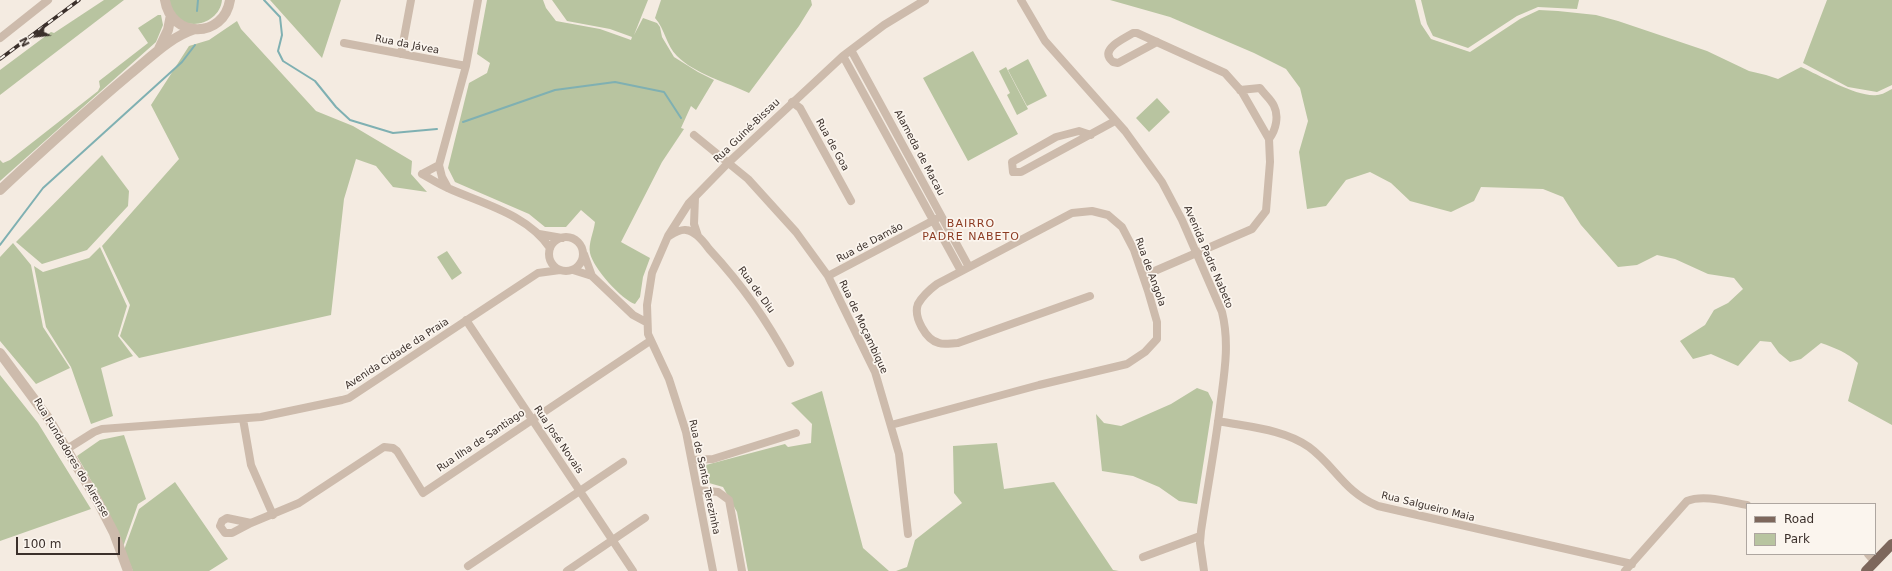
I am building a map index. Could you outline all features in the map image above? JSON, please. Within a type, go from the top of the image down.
[{"type":"main road","points":[[1866,571],[1872,558],[1892,544]]},
{"type":"street","points":[[0,38],[48,0]]},
{"type":"street","points":[[165,0],[171,15],[179,23],[195,29]]},
{"type":"street","points":[[0,190],[100,99],[157,52],[177,37],[195,29],[208,28],[219,21],[227,12],[230,0]]},
{"type":"street","points":[[401,54],[411,0]]},
{"type":"street","points":[[448,188],[442,176],[439,165],[466,66],[478,0]]},
{"type":"street","name":"Rua Guiné-Bissau","points":[[646,322],[652,273],[668,236],[689,203],[729,162],[843,56],[884,25],[925,0]]},
{"type":"street","name":"Avenida Padre Nabeto","points":[[1020,0],[1034,24],[1057,55],[1116,121],[1139,149],[1162,182],[1182,220],[1222,312],[1225,325],[1226,348],[1218,421],[1200,536],[1204,571]]},
{"type":"street","points":[[157,52],[166,35],[171,15]]},
{"type":"street","points":[[1143,276],[1252,229],[1266,211],[1270,162],[1269,138],[1240,90],[1225,73],[1138,33],[1133,33],[1111,46],[1108,51],[1109,57],[1113,62],[1118,63],[1157,42]]},
{"type":"street","name":"Rua da Jávea","points":[[344,43],[466,66]]},
{"type":"street","name":"Alameda de Macau","points":[[852,50],[969,267]]},
{"type":"street","name":"Alameda de Macau","points":[[843,56],[960,271]]},
{"type":"street","points":[[1240,90],[1260,88],[1274,106],[1276,121],[1274,133],[1269,138]]},
{"type":"street","name":"Rua de Goa","points":[[792,102],[800,108],[851,201]]},
{"type":"street","points":[[1091,135],[1079,131],[1056,137],[1012,162],[1013,172],[1021,172],[1091,135],[1116,121]]},
{"type":"street","name":"Rua de Moçambique","points":[[694,135],[748,178],[796,232],[828,276],[851,320],[875,372],[899,454],[908,534]]},
{"type":"street","points":[[439,165],[422,174],[448,188],[490,205],[539,234],[562,238],[572,238],[577,241],[592,276],[633,315],[646,322]]},
{"type":"street","points":[[695,197],[694,224],[698,236]]},
{"type":"street","name":"Rua de Angola","points":[[890,425],[1039,385],[1127,364],[1145,352],[1157,339],[1157,322],[1134,250],[1122,227],[1108,215],[1092,211],[1072,213],[937,284],[925,293],[917,306],[918,318],[923,330],[930,338],[939,343],[958,343],[1090,296]]},
{"type":"street","name":"Rua de Damão","points":[[828,276],[942,216]]},
{"type":"street","name":"Rua de Diu","points":[[668,236],[679,230],[687,230],[698,236],[736,277],[768,324],[790,363]]},
{"type":"street","points":[[539,234],[550,248]]},
{"type":"street","points":[[562,238],[553,242],[550,248],[549,257],[554,267],[560,270],[574,270],[592,276]]},
{"type":"street","points":[[574,270],[579,266],[583,253]]},
{"type":"street","name":"Avenida Cidade da Praia","points":[[67,449],[94,432],[102,429],[261,417],[349,398],[538,273],[549,257]]},
{"type":"street","name":"Avenida Cidade da Praia","points":[[538,273],[560,270]]},
{"type":"street","name":"Rua José Novais","points":[[466,320],[614,540],[633,571]]},
{"type":"street","name":"Rua de Santa Terezinha","points":[[646,322],[650,341],[669,379],[686,432],[713,571]]},
{"type":"street","name":"Rua Ilha de Santiago","points":[[273,515],[299,503],[384,447],[393,448],[397,451],[423,492],[650,341]]},
{"type":"street","name":"Rua Fundadores do Airense","points":[[0,353],[27,388],[67,449],[107,518],[128,571]]},
{"type":"street","points":[[243,419],[251,465],[273,515],[251,523]]},
{"type":"street","name":"Rua Salgueiro Maia","points":[[1218,421],[1279,433],[1300,441],[1314,451],[1352,491],[1378,506],[1632,564]]},
{"type":"street","points":[[692,460],[713,459],[796,433]]},
{"type":"street","points":[[468,566],[623,462]]},
{"type":"street","points":[[698,490],[718,492],[729,500],[742,571]]},
{"type":"street","points":[[1625,571],[1686,501],[1697,498],[1746,505]]},
{"type":"street","points":[[567,571],[646,518]]},
{"type":"street","points":[[1143,557],[1200,536]]},
{"type":"green space","points":[[104,0],[124,0],[0,95],[0,70],[51,32],[54,33]]},
{"type":"green space","points":[[169,0],[222,0],[220,8],[215,15],[202,23],[194,24],[186,23],[179,19],[172,11]]},
{"type":"green space","points":[[270,0],[341,0],[322,58]]},
{"type":"green space","points":[[487,0],[543,0],[546,8],[556,21],[600,29],[631,40],[632,37],[610,29],[567,21],[552,0],[648,0],[634,35],[643,18],[657,23],[660,27],[662,37],[674,57],[714,80],[696,110],[691,106],[681,128],[684,129],[662,162],[621,242],[650,258],[643,277],[640,297],[635,304],[616,290],[596,267],[590,253],[590,242],[595,222],[581,210],[566,227],[545,227],[529,214],[455,182],[448,168],[469,83],[487,73],[490,63],[477,54]]},
{"type":"green space","points":[[661,0],[811,0],[812,5],[799,26],[749,93],[702,73],[684,62],[673,52],[655,18]]},
{"type":"green space","points":[[1110,0],[1415,0],[1421,24],[1431,39],[1470,52],[1520,19],[1539,10],[1596,15],[1707,51],[1749,71],[1778,79],[1801,67],[1850,90],[1860,93],[1879,95],[1892,89],[1892,425],[1848,401],[1858,363],[1845,353],[1821,343],[1801,359],[1790,362],[1779,353],[1771,342],[1760,341],[1738,366],[1711,354],[1693,359],[1680,341],[1705,325],[1714,310],[1728,303],[1743,289],[1734,278],[1708,274],[1675,259],[1657,255],[1637,265],[1618,267],[1581,225],[1563,197],[1543,189],[1481,187],[1474,201],[1451,212],[1410,201],[1391,183],[1370,172],[1346,180],[1326,206],[1307,209],[1299,152],[1308,121],[1300,88],[1286,69],[1254,53],[1170,17]]},
{"type":"green space","points":[[1421,0],[1579,0],[1577,9],[1538,7],[1517,16],[1468,48],[1433,36],[1427,24]]},
{"type":"green space","points":[[1827,0],[1892,0],[1892,85],[1877,92],[1848,87],[1803,63]]},
{"type":"green space","points":[[158,15],[161,15],[163,25],[156,42],[0,181],[0,160],[3,163],[10,160],[98,91],[100,87],[99,81],[148,43],[138,28]]},
{"type":"green space","points":[[237,21],[241,29],[316,111],[353,126],[412,161],[411,174],[427,192],[393,187],[376,166],[356,159],[344,199],[331,315],[139,358],[120,336],[130,305],[102,246],[179,159],[151,105],[189,46],[209,40]]},
{"type":"green space","points":[[973,51],[1018,134],[968,161],[923,78]]},
{"type":"green space","points":[[1028,59],[1047,96],[1027,106],[1008,70]]},
{"type":"green space","points":[[1006,67],[1028,109],[1017,115],[1007,95],[1010,93],[999,71]]},
{"type":"green space","points":[[1157,98],[1170,112],[1149,132],[1136,118]]},
{"type":"green space","points":[[102,155],[129,191],[128,206],[87,250],[42,264],[16,242]]},
{"type":"green space","points":[[13,243],[31,265],[43,327],[70,368],[36,384],[0,341],[0,257]]},
{"type":"green space","points":[[100,247],[127,306],[118,336],[133,356],[101,368],[113,416],[91,424],[71,367],[46,327],[34,266],[43,272],[89,258]]},
{"type":"green space","points":[[447,251],[462,273],[452,280],[437,257]]},
{"type":"green space","points":[[0,375],[38,423],[91,509],[0,541]]},
{"type":"green space","points":[[1197,388],[1208,392],[1213,402],[1197,504],[1179,501],[1159,487],[1133,476],[1102,471],[1096,414],[1104,423],[1121,426],[1171,404]]},
{"type":"green space","points":[[822,391],[863,548],[889,571],[748,571],[737,512],[723,487],[702,481],[702,466],[785,444],[788,447],[811,443],[812,424],[791,403]]},
{"type":"green space","points":[[124,435],[146,499],[138,504],[123,547],[101,498],[77,456],[100,440]]},
{"type":"green space","points":[[997,443],[1004,489],[1054,482],[1113,570],[1119,571],[896,571],[907,567],[915,540],[962,503],[954,493],[953,446]]},
{"type":"green space","points":[[175,482],[228,559],[209,571],[133,571],[124,550],[139,509]]},
{"type":"waterway","points":[[197,11],[198,0]]},
{"type":"waterway","points":[[264,0],[280,17],[282,35],[278,51],[283,61],[315,81],[336,107],[350,120],[393,133],[437,129]]},
{"type":"waterway","points":[[0,245],[43,188],[182,62],[195,45]]},
{"type":"waterway","points":[[463,122],[555,90],[615,82],[664,92],[681,118]]},
{"type":"railway","points":[[0,59],[79,0]]},
{"type":"district","name":"BAIRRO PADRE NABETO","points":[[971,230]]}]
